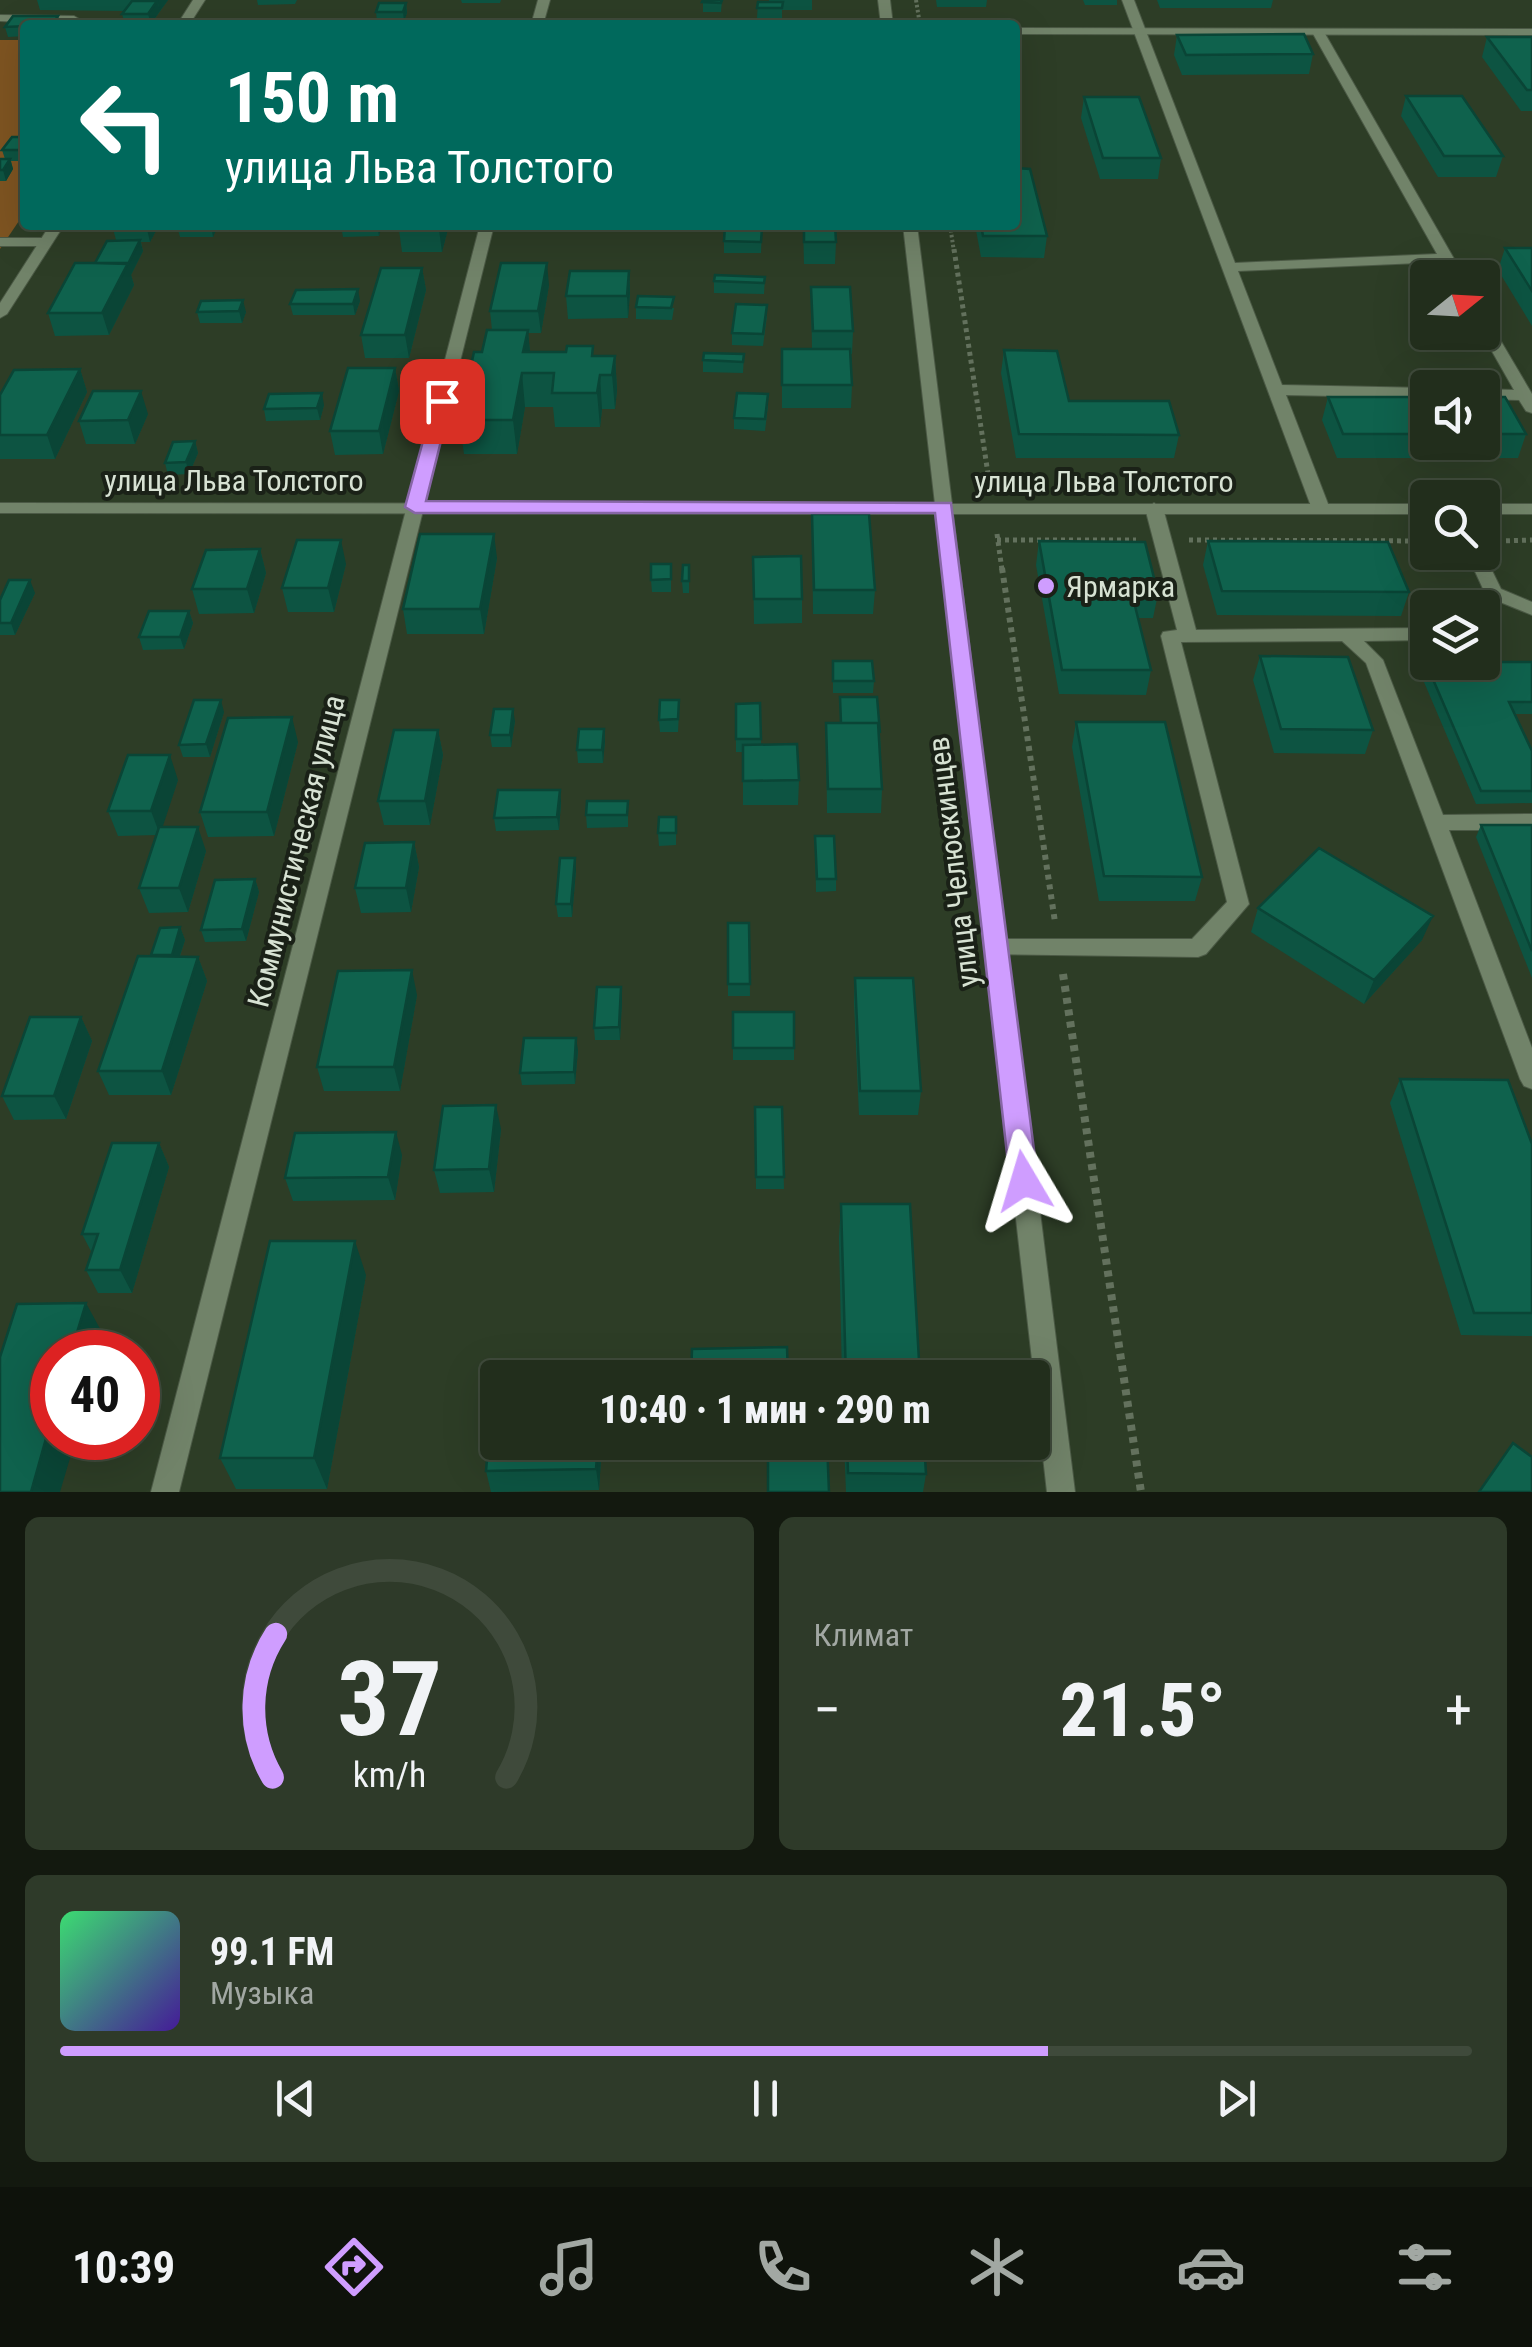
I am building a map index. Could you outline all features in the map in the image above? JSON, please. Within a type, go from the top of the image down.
[{"type":"street","points":[[1128,0],[1321,509]]},
{"type":"street","points":[[0,18],[76,20]]},
{"type":"street","points":[[1020,31],[1532,32]]},
{"type":"street","points":[[1230,268],[1446,258],[1318,32]]},
{"type":"street","points":[[0,314],[54,230]]},
{"type":"street","name":"Коммунистическая улица","points":[[165,1492],[485,230]]},
{"type":"street","name":"улица Челюскинцев","points":[[911,230],[1061,1492]]},
{"type":"street","points":[[0,242],[46,242]]},
{"type":"street","points":[[1498,350],[1528,402]]},
{"type":"street","points":[[1276,390],[1410,393]]},
{"type":"street","points":[[1500,397],[1528,402]]},
{"type":"street","name":"улица Льва Толстого","points":[[0,508],[1410,509]]},
{"type":"street","points":[[1154,508],[1188,636]]},
{"type":"street","points":[[1500,509],[1532,510]]},
{"type":"street","points":[[1500,596],[1532,609]]},
{"type":"street","points":[[996,948],[1198,948],[1238,904],[1170,636],[1410,634]]},
{"type":"street","points":[[1349,636],[1374,660],[1529,1064]]},
{"type":"street","points":[[1435,823],[1532,822]]},
{"type":"path","points":[[951,230],[1141,1492]]},
{"type":"path","points":[[998,540],[1410,541]]},
{"type":"path","points":[[1500,541],[1532,540]]},
{"type":"shaded area","points":[[0,40],[20,40],[20,219],[0,249]]},
{"type":"building","points":[[132,1],[157,1],[148,14],[122,14]]},
{"type":"building","points":[[758,2],[783,2],[782,8],[757,8]]},
{"type":"building","points":[[379,3],[406,3],[403,12],[376,12]]},
{"type":"building","points":[[13,16],[58,16],[55,20],[20,20],[20,26],[5,27]]},
{"type":"building","points":[[1304,34],[1313,54],[1186,55],[1177,35]]},
{"type":"building","points":[[1487,37],[1532,37],[1532,90],[1527,90]]},
{"type":"building","points":[[1406,96],[1462,96],[1503,156],[1444,156]]},
{"type":"building","points":[[1084,97],[1139,97],[1161,158],[1103,158]]},
{"type":"building","points":[[12,137],[20,137],[20,150],[2,150]]},
{"type":"building","points":[[0,159],[10,159],[3,170],[0,170]]},
{"type":"building","points":[[1020,168],[1030,169],[1047,236],[983,236],[982,230],[1020,230]]},
{"type":"building","points":[[725,230],[762,230],[761,242],[724,241]]},
{"type":"building","points":[[804,230],[835,230],[836,242],[804,242]]},
{"type":"building","points":[[140,240],[128,264],[95,263],[107,241]]},
{"type":"building","points":[[1505,248],[1532,248],[1532,291]]},
{"type":"building","points":[[75,263],[128,263],[102,313],[48,313]]},
{"type":"building","points":[[501,263],[547,263],[538,311],[490,311]]},
{"type":"building","points":[[381,268],[422,268],[405,335],[361,335]]},
{"type":"building","points":[[570,271],[629,271],[627,296],[566,296]]},
{"type":"building","points":[[715,275],[765,277],[764,283],[714,281]]},
{"type":"building","points":[[811,287],[850,287],[853,331],[813,331]]},
{"type":"building","points":[[358,289],[353,304],[290,304],[296,290]]},
{"type":"building","points":[[638,296],[674,297],[671,308],[636,307]]},
{"type":"building","points":[[243,300],[239,311],[197,312],[201,301]]},
{"type":"building","points":[[736,304],[767,305],[763,334],[732,333]]},
{"type":"building","points":[[487,330],[528,330],[523,352],[566,352],[567,346],[593,346],[592,356],[615,356],[612,375],[600,375],[597,393],[552,393],[554,373],[522,373],[513,420],[459,420],[474,352],[482,352]]},
{"type":"building","points":[[782,349],[850,349],[852,385],[782,385]]},
{"type":"building","points":[[1004,350],[1057,351],[1069,401],[1169,401],[1179,435],[1019,434]]},
{"type":"building","points":[[704,353],[744,354],[743,362],[703,360]]},
{"type":"building","points":[[348,368],[395,368],[379,431],[330,431]]},
{"type":"building","points":[[80,369],[47,435],[0,435],[0,395],[14,370]]},
{"type":"building","points":[[93,391],[141,391],[128,420],[79,421]]},
{"type":"building","points":[[322,393],[317,408],[264,409],[269,394]]},
{"type":"building","points":[[737,393],[768,394],[765,419],[734,418]]},
{"type":"building","points":[[1328,397],[1410,397],[1410,434],[1343,434]]},
{"type":"building","points":[[1500,397],[1505,397],[1526,434],[1500,434]]},
{"type":"building","points":[[195,441],[186,462],[165,463],[173,442]]},
{"type":"building","points":[[812,514],[869,514],[875,590],[814,590]]},
{"type":"building","points":[[420,534],[494,534],[480,609],[403,609]]},
{"type":"building","points":[[297,540],[341,540],[328,588],[282,588]]},
{"type":"building","points":[[1039,541],[1145,542],[1158,594],[1132,594],[1151,670],[1062,670]]},
{"type":"building","points":[[1208,541],[1388,542],[1409,592],[1222,591]]},
{"type":"building","points":[[260,549],[247,589],[192,589],[206,550]]},
{"type":"building","points":[[801,556],[802,599],[754,599],[753,557]]},
{"type":"building","points":[[651,564],[671,564],[671,579],[651,580]]},
{"type":"building","points":[[683,565],[689,565],[689,581],[682,581]]},
{"type":"building","points":[[9,580],[30,580],[11,623],[0,623],[0,600]]},
{"type":"building","points":[[149,611],[189,611],[180,637],[139,637]]},
{"type":"building","points":[[1260,656],[1348,657],[1373,730],[1281,729]]},
{"type":"building","points":[[833,661],[872,661],[874,681],[833,681]]},
{"type":"building","points":[[1500,662],[1532,662],[1532,702],[1509,702],[1532,751],[1532,791],[1481,791],[1433,680],[1500,680]]},
{"type":"building","points":[[840,697],[877,697],[880,733],[878,723],[841,723]]},
{"type":"building","points":[[194,700],[221,700],[206,744],[179,745]]},
{"type":"building","points":[[660,700],[679,700],[678,719],[659,720]]},
{"type":"building","points":[[760,703],[761,739],[736,739],[736,704]]},
{"type":"building","points":[[494,709],[513,709],[510,735],[490,735]]},
{"type":"building","points":[[292,717],[267,812],[200,812],[228,718]]},
{"type":"building","points":[[1076,722],[1165,722],[1202,877],[1104,876]]},
{"type":"building","points":[[826,723],[878,723],[882,789],[828,789]]},
{"type":"building","points":[[579,729],[604,729],[602,750],[577,750]]},
{"type":"building","points":[[394,730],[438,730],[425,801],[378,801]]},
{"type":"building","points":[[797,744],[799,780],[743,781],[743,745]]},
{"type":"building","points":[[128,755],[170,755],[151,811],[108,811]]},
{"type":"building","points":[[498,790],[560,790],[557,817],[494,818]]},
{"type":"building","points":[[587,801],[628,801],[627,815],[586,815]]},
{"type":"building","points":[[659,817],[676,817],[676,833],[658,833]]},
{"type":"building","points":[[1481,825],[1532,825],[1532,951]]},
{"type":"building","points":[[159,827],[198,827],[179,888],[139,888]]},
{"type":"building","points":[[815,836],[834,836],[836,879],[817,879]]},
{"type":"building","points":[[414,842],[406,888],[355,888],[365,843]]},
{"type":"building","points":[[1319,848],[1433,916],[1374,980],[1258,908]]},
{"type":"building","points":[[560,858],[575,858],[571,904],[556,904]]},
{"type":"building","points":[[255,879],[242,929],[201,930],[215,880]]},
{"type":"building","points":[[728,923],[749,923],[750,984],[728,984]]},
{"type":"building","points":[[180,927],[172,955],[151,955],[160,928]]},
{"type":"building","points":[[138,956],[198,957],[162,1071],[98,1071]]},
{"type":"building","points":[[412,970],[394,1067],[317,1067],[338,971]]},
{"type":"building","points":[[855,978],[913,978],[921,1091],[860,1091]]},
{"type":"building","points":[[597,987],[621,987],[619,1027],[594,1028]]},
{"type":"building","points":[[733,1012],[794,1012],[794,1048],[733,1048]]},
{"type":"building","points":[[30,1017],[81,1017],[54,1096],[2,1096]]},
{"type":"building","points":[[524,1038],[576,1038],[574,1072],[520,1073]]},
{"type":"building","points":[[1400,1079],[1508,1080],[1532,1144],[1532,1313],[1474,1313]]},
{"type":"building","points":[[496,1105],[489,1169],[434,1170],[443,1106]]},
{"type":"building","points":[[755,1107],[782,1107],[784,1177],[756,1177]]},
{"type":"building","points":[[396,1132],[388,1177],[285,1178],[295,1133]]},
{"type":"building","points":[[112,1143],[159,1143],[120,1270],[86,1270],[98,1234],[82,1234]]},
{"type":"building","points":[[841,1204],[910,1204],[919,1360],[845,1360]]},
{"type":"building","points":[[270,1241],[355,1241],[314,1458],[220,1458]]},
{"type":"building","points":[[86,1303],[78,1330],[30,1330],[30,1460],[40,1460],[31,1492],[0,1492],[0,1357],[17,1304]]},
{"type":"building","points":[[787,1347],[787,1360],[692,1360],[692,1349]]},
{"type":"building","points":[[1513,1443],[1532,1457],[1532,1492],[1479,1492]]},
{"type":"building","points":[[487,1460],[597,1460],[596,1469],[486,1471]]},
{"type":"building","points":[[768,1460],[828,1460],[829,1492],[768,1492]]},
{"type":"building","points":[[848,1460],[925,1460],[926,1474],[848,1473]]},
{"type":"place","name":"Ярмарка","points":[[1046,586]]},
{"type":"route","points":[[442,401],[415,507],[944,508],[1024,1181]]}]
